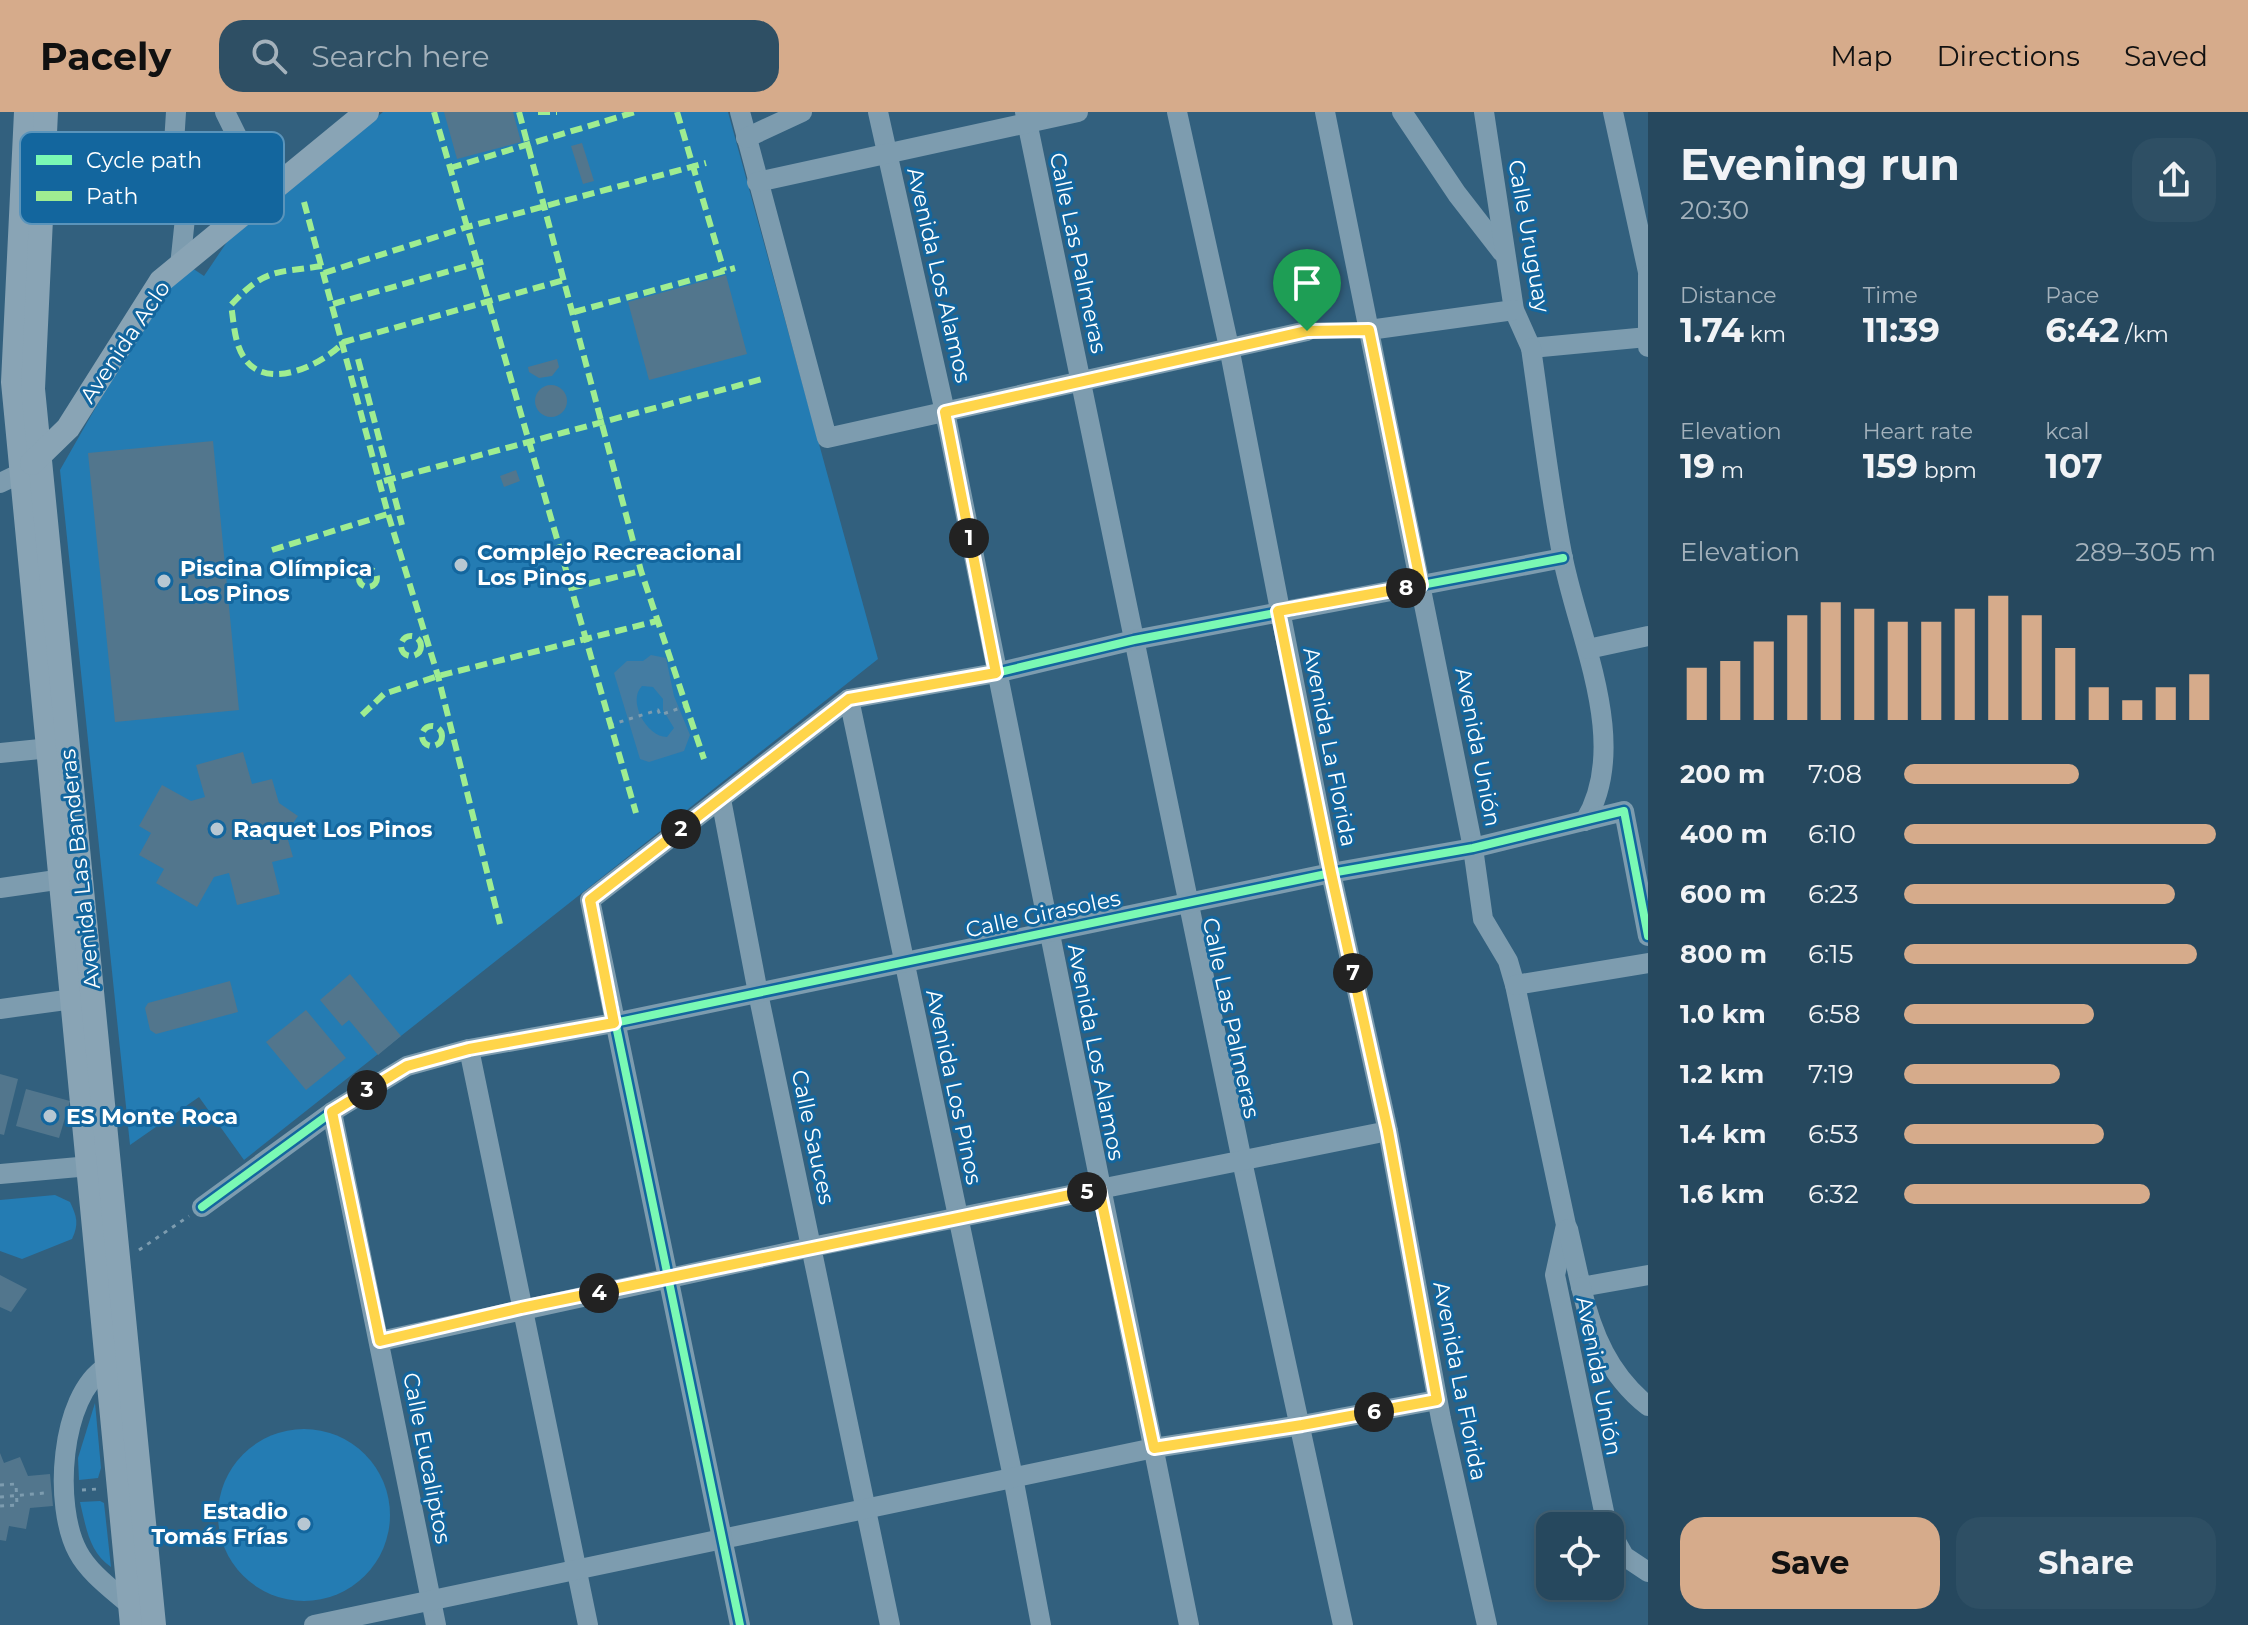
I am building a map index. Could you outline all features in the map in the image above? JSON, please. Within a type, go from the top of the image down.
[{"type":"main road","name":"Avenida Las Banderas","points":[[25,132],[26,112]]},
{"type":"main road","name":"Avenida Las Banderas","points":[[45,132],[46,112]]},
{"type":"main road","name":"Avenida Aclo","points":[[284,180],[367,112]]},
{"type":"main road","name":"Avenida Las Banderas","points":[[21,224],[13,382],[20,471],[73,999],[99,1165],[119,1264],[154,1625]]},
{"type":"main road","name":"Avenida Las Banderas","points":[[41,224],[33,389],[20,471],[99,1165],[106,1367],[131,1615]]},
{"type":"main road","name":"Avenida Aclo","points":[[20,471],[68,428],[161,281],[231,224]]},
{"type":"street","points":[[175,132],[176,112]]},
{"type":"street","points":[[225,112],[235,132]]},
{"type":"street","points":[[740,112],[827,438],[1307,331]]},
{"type":"street","points":[[746,138],[802,112]]},
{"type":"street","name":"Avenida Los Alamos","points":[[878,112],[945,412],[1047,932],[1189,1625]]},
{"type":"street","points":[[757,182],[1026,117],[1078,112]]},
{"type":"street","name":"Avenida La Florida","points":[[1177,112],[1229,347],[1331,873],[1388,1131],[1437,1400],[1487,1625]]},
{"type":"street","name":"Avenida Unión","points":[[1325,112],[1473,848],[1483,919],[1508,961],[1515,985],[1595,1340],[1630,1392],[1648,1406]]},
{"type":"street","points":[[1402,112],[1457,194],[1504,254]]},
{"type":"street","name":"Calle Uruguay","points":[[1484,112],[1514,310],[1531,348],[1563,558],[1588,649],[1603,756],[1599,798],[1585,821]]},
{"type":"street","points":[[1531,348],[1647,341],[1648,274],[1613,112]]},
{"type":"street","name":"Calle Las Palmeras","points":[[1026,117],[1242,1161],[1302,1425],[1343,1625]]},
{"type":"street","points":[[180,266],[184,224]]},
{"type":"street","points":[[1369,330],[1514,310]]},
{"type":"street","points":[[740,1625],[590,900],[849,699],[996,673],[1134,640],[1278,611],[1563,558]]},
{"type":"street","points":[[1588,649],[1648,636]]},
{"type":"street","name":"Avenida Los Pinos","points":[[849,699],[1013,1477],[1041,1625]]},
{"type":"street","points":[[0,753],[50,748]]},
{"type":"street","name":"Calle Sauces","points":[[721,799],[758,993],[890,1625]]},
{"type":"street","name":"Calle Girasoles","points":[[202,1207],[332,1112],[407,1066],[469,1049],[614,1023],[1331,873],[1473,848],[1624,811],[1648,936]]},
{"type":"street","points":[[0,888],[63,879]]},
{"type":"street","points":[[1515,985],[1648,963]]},
{"type":"street","points":[[0,1009],[73,999]]},
{"type":"street","points":[[469,1049],[588,1625]]},
{"type":"street","name":"Calle Eucaliptos","points":[[332,1112],[436,1625]]},
{"type":"street","points":[[380,1341],[812,1247],[1388,1131]]},
{"type":"street","points":[[0,1174],[99,1165]]},
{"type":"street","name":"Avenida Unión","points":[[1568,1230],[1555,1275],[1605,1512]]},
{"type":"street","points":[[1581,1287],[1648,1275]]},
{"type":"street","points":[[106,1367],[93,1375],[67,1435],[64,1492],[78,1553],[131,1615]]},
{"type":"street","points":[[320,1624],[1154,1448],[1437,1400]]},
{"type":"street","name":"Avenida Unión","points":[[1624,1556],[1648,1572]]},
{"type":"path","points":[[1307,331],[1369,330]]},
{"type":"path","points":[[610,725],[658,710],[660,715],[686,706]]},
{"type":"path","points":[[119,1264],[202,1207]]},
{"type":"path","points":[[0,1485],[16,1484],[17,1496],[17,1505],[0,1506]]},
{"type":"path","points":[[78,1490],[105,1489]]},
{"type":"path","points":[[0,1497],[53,1492]]},
{"type":"shaded area","name":"Complejo Recreacional Los Pinos","points":[[383,112],[728,112],[878,659],[244,1160],[199,1097],[130,1145],[60,470],[162,291],[192,268],[204,276],[229,239],[247,224],[284,224],[284,194]]},
{"type":"shaded area","points":[[651,655],[666,658],[674,696],[690,735],[684,751],[649,762],[640,759],[614,673],[627,661],[643,661]],"holes":[[[642,686],[653,687],[663,699],[663,710],[674,728],[667,737],[652,731],[638,708],[638,692]]]},
{"type":"shaded area","points":[[55,1195],[70,1202],[74,1212],[76,1229],[72,1239],[22,1259],[0,1251],[0,1200]]},
{"type":"shaded area","points":[[95,1403],[101,1468],[98,1478],[79,1480],[78,1458]]},
{"type":"shaded area","name":"Estadio Tomás Frías","points":[[304,1429],[337,1436],[364,1455],[383,1482],[390,1515],[383,1548],[364,1575],[337,1594],[304,1601],[271,1594],[244,1575],[225,1548],[218,1515],[225,1482],[244,1455],[271,1436]]},
{"type":"shaded area","points":[[80,1502],[104,1503],[111,1567],[93,1546]]},
{"type":"building","points":[[444,112],[513,112],[521,142],[457,159]]},
{"type":"building","points":[[582,143],[594,181],[583,184],[571,146]]},
{"type":"building","points":[[726,275],[747,354],[649,380],[628,302]]},
{"type":"building","points":[[557,359],[559,367],[552,376],[539,378],[529,372],[528,367]]},
{"type":"building","points":[[551,385],[562,390],[567,401],[562,412],[551,417],[540,412],[535,401],[540,390]]},
{"type":"building","name":"Piscina Olímpica Los Pinos","points":[[213,441],[239,710],[115,722],[88,453]]},
{"type":"building","points":[[516,470],[520,481],[504,487],[500,476]]},
{"type":"building","name":"Raquet Los Pinos","points":[[243,752],[252,784],[272,779],[279,803],[298,816],[286,833],[293,857],[272,862],[280,894],[237,905],[229,873],[214,877],[197,907],[156,883],[164,869],[139,855],[151,833],[139,826],[162,785],[191,801],[205,797],[196,765]]},
{"type":"building","points":[[350,974],[401,1036],[378,1055],[349,1020],[342,1026],[320,1000]]},
{"type":"building","points":[[230,981],[238,1012],[156,1034],[150,1030],[145,1008],[148,1003]]},
{"type":"building","points":[[306,1010],[346,1058],[306,1090],[266,1042]]},
{"type":"building","points":[[0,1074],[18,1079],[4,1135],[0,1134]]},
{"type":"building","points":[[26,1089],[70,1101],[59,1138],[16,1126]]},
{"type":"building","points":[[0,1275],[27,1289],[11,1312],[0,1307]]},
{"type":"building","points":[[0,1453],[4,1463],[20,1457],[28,1476],[50,1474],[53,1506],[30,1508],[26,1529],[9,1526],[6,1541],[0,1540]]},
{"type":"marked path","points":[[434,112],[636,813]]},
{"type":"marked path","points":[[519,112],[641,571],[704,759]]},
{"type":"marked path","points":[[538,112],[557,112]]},
{"type":"marked path","points":[[450,168],[635,112]]},
{"type":"marked path","points":[[677,112],[724,271]]},
{"type":"marked path","points":[[324,273],[467,227],[706,163]]},
{"type":"marked path","points":[[304,202],[388,514],[438,676],[500,924]]},
{"type":"marked path","points":[[333,304],[485,261]]},
{"type":"marked path","points":[[322,266],[272,274],[253,284],[231,305],[239,347],[255,369],[281,374],[295,371],[323,359],[344,342],[564,280]]},
{"type":"marked path","points":[[574,312],[735,268]]},
{"type":"marked path","points":[[358,359],[402,525]]},
{"type":"marked path","points":[[384,481],[766,378]]},
{"type":"marked path","points":[[272,550],[388,514]]},
{"type":"marked path","points":[[364,569],[372,569],[377,578],[375,585],[364,587],[359,582],[359,574],[364,569]]},
{"type":"marked path","points":[[571,588],[641,571]]},
{"type":"marked path","points":[[362,715],[384,694],[438,676],[657,621]]},
{"type":"marked path","points":[[411,636],[418,639],[421,646],[418,653],[411,656],[404,653],[401,646],[404,639],[411,636]]},
{"type":"marked path","points":[[432,726],[439,729],[442,736],[439,743],[432,746],[425,743],[422,736],[425,729],[432,726]]},
{"type":"cycle path","points":[[740,1625],[590,900],[849,699],[996,673],[1134,640],[1563,558]]},
{"type":"cycle path","points":[[202,1207],[332,1112],[407,1066],[469,1049],[614,1023],[1331,873],[1473,848],[1624,811],[1648,936]]},
{"type":"place","name":"Complejo Recreacional Los Pinos","points":[[461,565]]},
{"type":"place","name":"Piscina Olímpica Los Pinos","points":[[164,581]]},
{"type":"place","name":"Raquet Los Pinos","points":[[217,829]]},
{"type":"place","name":"ES Monte Roca","points":[[50,1116]]},
{"type":"place","name":"Estadio Tomás Frías","points":[[304,1524]]},
{"type":"route","points":[[1369,330],[1421,585],[1278,611],[1388,1131],[1437,1400],[1154,1448],[1099,1189],[521,1308],[380,1341],[332,1112],[407,1066],[469,1049],[614,1023],[590,900],[849,699],[996,673],[945,412],[1307,331],[1369,330]]}]
